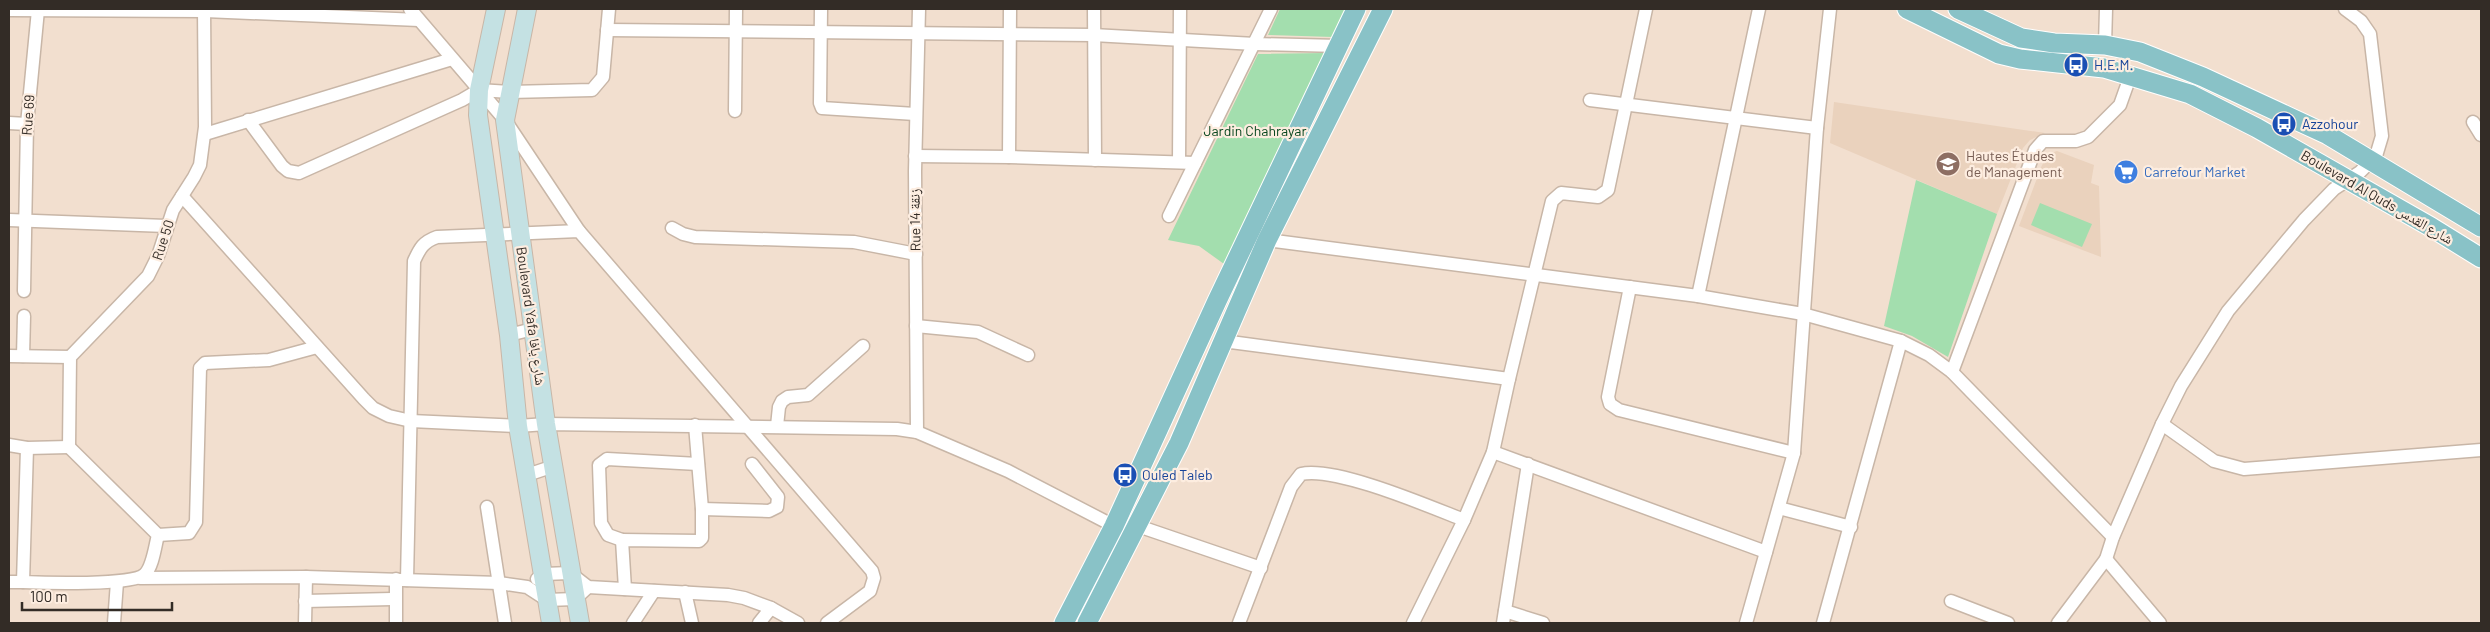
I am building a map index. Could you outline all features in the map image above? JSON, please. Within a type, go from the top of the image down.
[{"type":"main road","points":[[1064,623],[1114,526],[1217,301],[1356,9]]},
{"type":"main road","points":[[1087,623],[1179,443],[1267,240],[1383,9]]},
{"type":"main road","name":"Boulevard Al Quds شارع القدس","points":[[1907,9],[1999,54],[2020,59],[2104,68],[2131,74],[2190,94],[2257,128],[2481,258]]},
{"type":"main road","name":"Boulevard Al Quds شارع القدس","points":[[1958,9],[2021,38],[2038,42],[2105,45],[2140,52],[2203,77],[2273,107],[2373,160],[2481,227]]},
{"type":"street","points":[[410,9],[505,120],[579,231],[872,571],[874,578],[870,591],[827,623]]},
{"type":"street","name":"Boulevard Yafa شارع يافا","points":[[496,9],[478,90],[478,115],[509,335],[518,426],[551,623]]},
{"type":"street","name":"Boulevard Yafa شارع يافا","points":[[527,9],[505,120],[546,424],[570,573],[582,593],[580,623]]},
{"type":"street","points":[[248,120],[282,166],[288,171],[299,173],[462,100],[478,90],[510,92],[592,90],[602,77],[609,9]]},
{"type":"street","points":[[735,111],[736,9]]},
{"type":"street","points":[[822,9],[820,103],[822,108],[915,114]]},
{"type":"street","name":"Rue 14 زنقة","points":[[917,432],[915,114],[919,9]]},
{"type":"street","points":[[1009,157],[1010,9]]},
{"type":"street","points":[[1094,9],[1095,160]]},
{"type":"street","points":[[1179,162],[1180,9]]},
{"type":"street","points":[[1169,216],[1271,9]]},
{"type":"street","points":[[1413,623],[1464,520],[1493,452],[1554,197],[1560,193],[1598,197],[1603,196],[1608,190],[1646,9]]},
{"type":"street","points":[[1698,296],[1759,9]]},
{"type":"street","points":[[1746,623],[1794,453],[1817,128],[1830,9]]},
{"type":"street","points":[[2105,45],[2106,9]]},
{"type":"street","points":[[2058,623],[2106,559],[2113,537],[2162,424],[2181,386],[2228,311],[2304,220],[2334,189],[2373,160],[2380,148],[2382,136],[2370,34],[2361,21],[2345,9]]},
{"type":"street","points":[[9,10],[204,10],[419,20]]},
{"type":"street","name":"Rue 69","points":[[24,291],[27,124],[38,10]]},
{"type":"street","name":"Rue 50","points":[[70,357],[148,276],[158,256],[166,226],[200,164],[205,131],[204,10]]},
{"type":"street","points":[[607,30],[1093,35],[1255,44],[1339,46]]},
{"type":"street","points":[[205,131],[449,55]]},
{"type":"street","points":[[205,131],[248,120],[449,55]]},
{"type":"street","points":[[1952,372],[2028,166],[2038,144],[2054,140],[2076,141],[2088,137],[2120,105],[2131,74]]},
{"type":"street","points":[[1590,100],[1817,128]]},
{"type":"street","points":[[2473,122],[2481,135]]},
{"type":"street","points":[[9,124],[27,124]]},
{"type":"street","points":[[915,156],[1196,163]]},
{"type":"street","points":[[182,196],[373,408],[390,416],[411,421],[518,426],[546,424],[897,428],[917,432],[1008,471],[1114,526]]},
{"type":"street","points":[[9,220],[166,226]]},
{"type":"street","points":[[672,228],[683,234],[695,237],[854,242],[916,254]]},
{"type":"street","points":[[396,623],[411,421],[414,261],[420,248],[426,241],[436,237],[579,231]]},
{"type":"street","points":[[1267,240],[1698,296],[1803,314],[1901,341],[1929,355],[1952,372],[2113,537]]},
{"type":"street","points":[[1630,287],[1608,398],[1610,404],[1619,410],[1794,453]]},
{"type":"street","points":[[23,356],[24,316]]},
{"type":"street","points":[[916,326],[978,332],[1028,355]]},
{"type":"street","points":[[509,335],[534,328]]},
{"type":"street","points":[[1223,341],[1509,379]]},
{"type":"street","points":[[1823,623],[1901,341]]},
{"type":"street","points":[[777,426],[779,407],[782,400],[788,397],[808,395],[863,346]]},
{"type":"street","points":[[9,356],[70,357],[69,447],[158,535],[190,533],[196,522],[200,368],[205,363],[269,360],[317,347]]},
{"type":"street","points":[[2162,424],[2214,462],[2244,469],[2481,450]]},
{"type":"street","points":[[695,426],[702,509],[703,536],[699,541],[622,540],[608,535],[601,523],[599,465],[607,459],[698,464]]},
{"type":"street","points":[[9,445],[26,448],[69,447]]},
{"type":"street","points":[[23,582],[26,448]]},
{"type":"street","points":[[1493,452],[1766,552]]},
{"type":"street","points":[[702,509],[769,511],[777,507],[778,497],[752,464]]},
{"type":"street","points":[[1528,464],[1504,617],[1543,623]]},
{"type":"street","points":[[527,476],[554,466]]},
{"type":"street","points":[[1239,623],[1291,487],[1301,474],[1312,471],[1326,473],[1392,493],[1464,520]]},
{"type":"street","points":[[487,507],[506,623]]},
{"type":"street","points":[[1779,508],[1851,527]]},
{"type":"street","points":[[1138,526],[1261,568]]},
{"type":"street","points":[[140,578],[148,569],[158,535]]},
{"type":"street","points":[[622,540],[625,589]]},
{"type":"street","points":[[2106,559],[2160,623]]},
{"type":"street","points":[[527,587],[544,574],[570,573]]},
{"type":"street","points":[[305,623],[306,577]]},
{"type":"street","points":[[9,582],[117,582],[140,578],[306,577],[399,579],[527,587],[547,600],[582,593],[625,589],[685,592],[744,598],[771,608],[798,623]]},
{"type":"street","points":[[392,623],[392,600],[399,579]]},
{"type":"street","points":[[114,623],[117,582]]},
{"type":"street","points":[[633,623],[654,591]]},
{"type":"street","points":[[685,592],[692,623]]},
{"type":"street","points":[[305,601],[392,600]]},
{"type":"street","points":[[1951,601],[2008,623]]},
{"type":"street","points":[[759,623],[771,608]]},
{"type":"shaded area","name":"Hautes Études de Management","points":[[1834,102],[2045,133],[2030,140],[2023,148],[1997,214],[1830,143]]},
{"type":"shaded area","name":"Hautes Études de Management","points":[[2057,151],[2094,165],[2091,183],[2099,186],[2101,257],[2019,226],[2042,165],[2051,153]]},
{"type":"green space","points":[[1280,9],[1350,9],[1333,37],[1268,35]]},
{"type":"green space","name":"Jardin Chahrayar","points":[[1326,53],[1224,264],[1199,246],[1168,240],[1258,54]]},
{"type":"green space","points":[[1916,180],[1997,214],[1948,357],[1912,336],[1884,326]]},
{"type":"green space","points":[[2040,203],[2092,224],[2082,247],[2031,225]]},
{"type":"place","name":"H.E.M.","points":[[2076,65]]},
{"type":"place","name":"Azzohour","points":[[2284,124]]},
{"type":"place","name":"Hautes Études de Management","points":[[1948,164]]},
{"type":"place","name":"Carrefour Market","points":[[2126,172]]},
{"type":"place","name":"Ouled Taleb","points":[[1125,475]]}]
